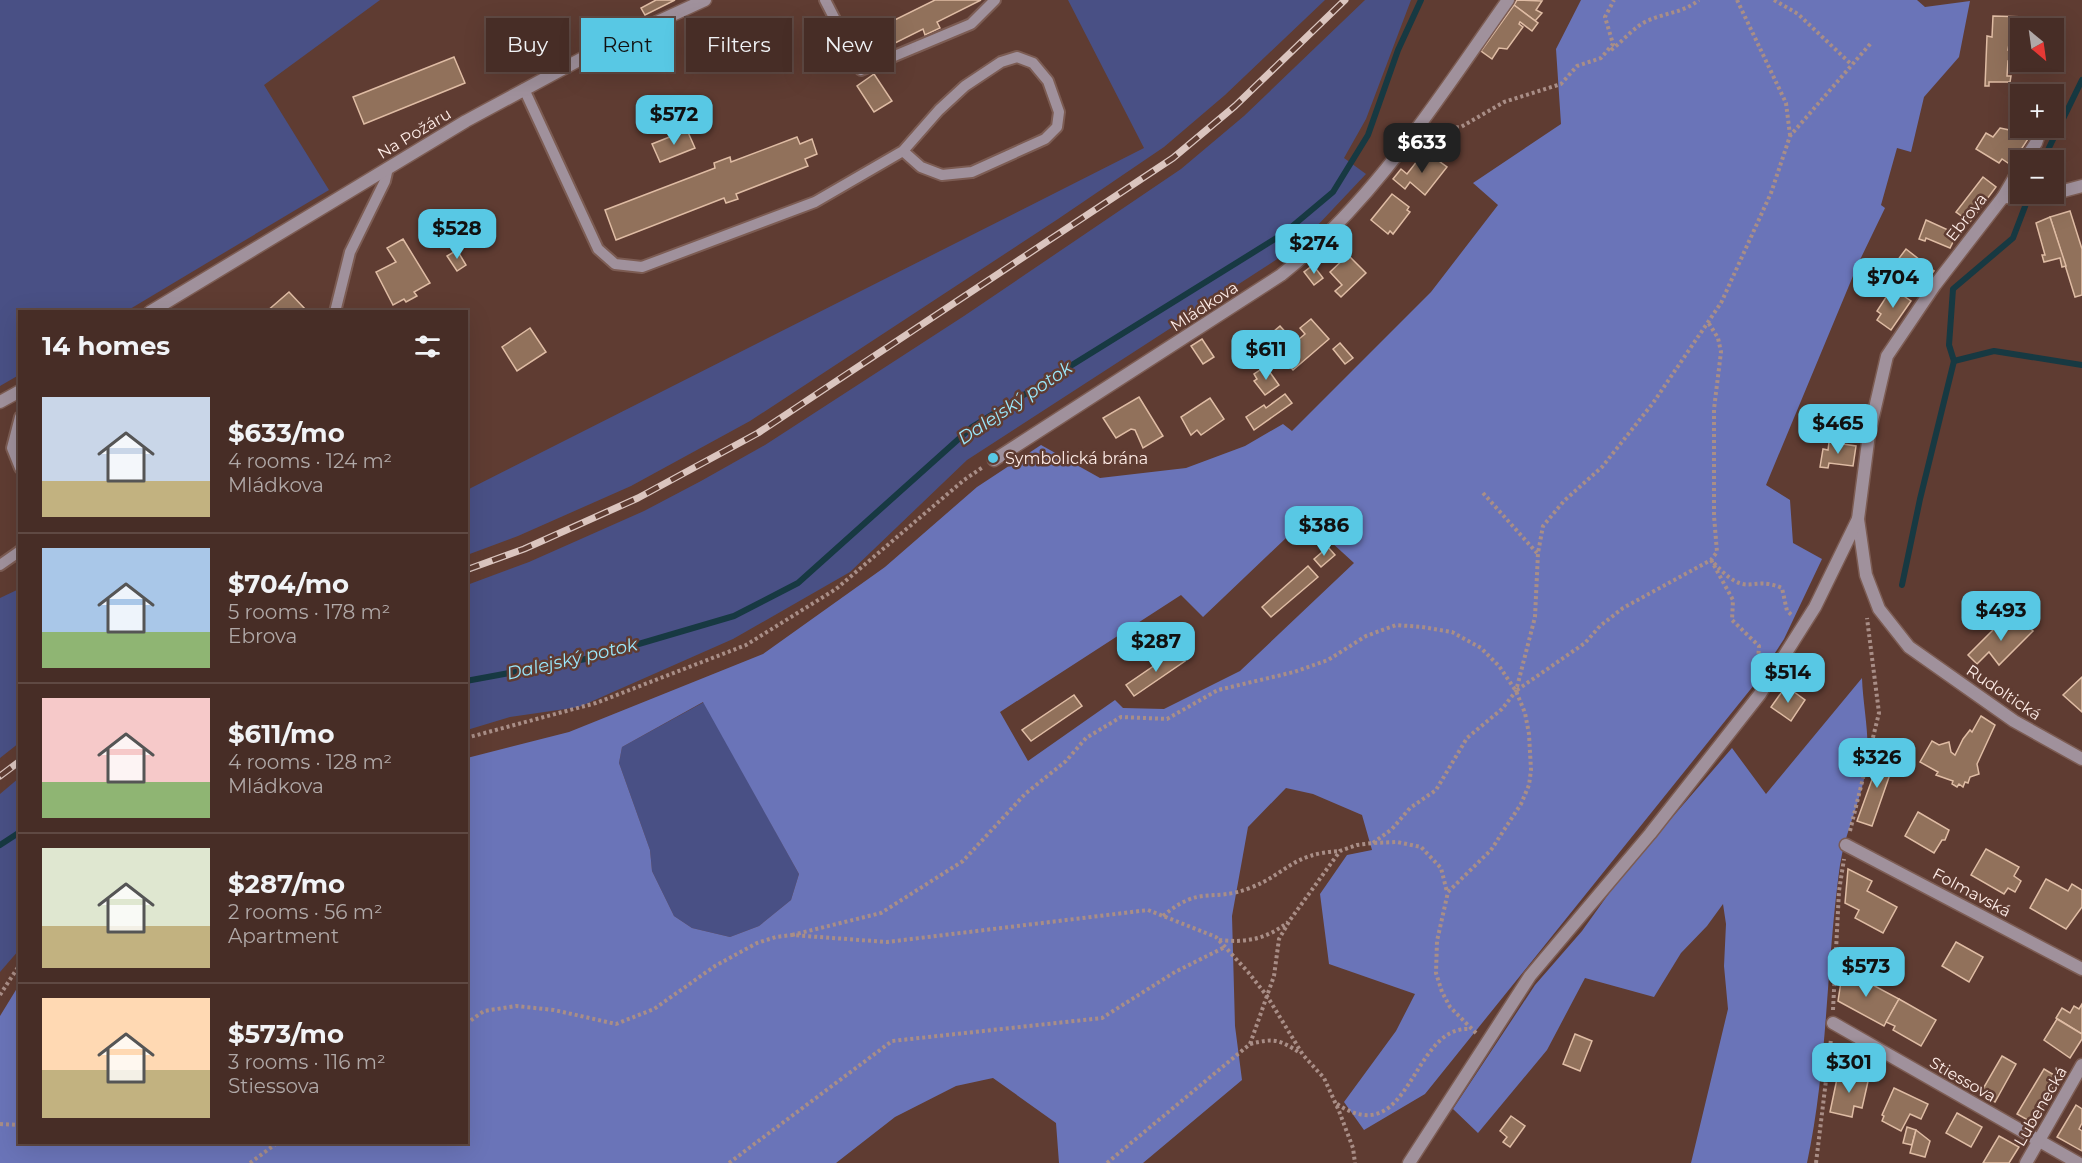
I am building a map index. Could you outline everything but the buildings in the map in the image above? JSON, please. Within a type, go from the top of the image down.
[{"type":"street","name":"Na Požáru","points":[[153,310],[524,89],[607,45],[705,0]]},
{"type":"street","name":"Mládkova","points":[[994,460],[1289,269],[1314,249],[1368,192],[1419,126],[1508,0]]},
{"type":"street","points":[[2009,198],[2037,198],[2082,186]]},
{"type":"street","name":"Ebrova","points":[[1858,519],[1869,434],[1887,356],[1935,285],[2009,198]]},
{"type":"street","points":[[0,402],[18,392]]},
{"type":"street","points":[[1409,1163],[1485,1042],[1530,976],[1670,808],[1772,675],[1815,607],[1858,519]]},
{"type":"street","name":"Rudoltická","points":[[1858,519],[1866,575],[1879,609],[1909,647],[2014,721],[2082,759]]},
{"type":"street","name":"Folmavská","points":[[1846,845],[2082,969]]},
{"type":"street","name":"Stiessova","points":[[1833,1023],[2078,1163]]},
{"type":"street","name":"Lubenecká","points":[[2026,1163],[2082,1065]]},
{"type":"lane","points":[[825,0],[861,70],[971,24],[995,0]]},
{"type":"lane","points":[[524,89],[598,249],[615,264],[642,267],[815,202],[903,151],[939,110],[965,86],[1001,62],[1017,57],[1033,63],[1048,81],[1059,112],[1057,126],[1045,139],[972,172],[942,175],[921,167],[903,151]]},
{"type":"lane","points":[[336,310],[350,252],[385,181],[388,168]]},
{"type":"lane","points":[[18,425],[12,448],[18,463]]},
{"type":"lane","points":[[0,565],[18,552]]},
{"type":"path","points":[[1610,50],[1613,44],[1605,17],[1614,0]]},
{"type":"path","points":[[1419,126],[1438,131],[1461,127],[1504,102],[1561,84],[1576,66],[1601,58],[1645,22],[1667,13],[1684,11],[1699,0]]},
{"type":"path","points":[[1737,0],[1786,103],[1790,136]]},
{"type":"path","points":[[1774,0],[1798,14],[1852,65]]},
{"type":"path","points":[[1516,691],[1535,617],[1538,553],[1543,526],[1564,501],[1602,467],[1653,403],[1722,303],[1766,203],[1790,136],[1871,43]]},
{"type":"path","points":[[1373,843],[1392,829],[1410,808],[1436,790],[1467,738],[1502,710],[1516,691],[1585,642],[1600,626],[1623,608],[1712,560],[1717,552],[1714,516],[1714,409],[1721,352],[1718,338],[1708,322]]},
{"type":"path","points":[[468,737],[596,703],[746,645],[836,590],[964,480],[994,460]]},
{"type":"path","points":[[1484,493],[1538,553]]},
{"type":"path","points":[[1712,560],[1729,580],[1739,584],[1782,588],[1787,611],[1791,616],[1815,607]]},
{"type":"path","points":[[1712,560],[1733,600],[1732,620],[1759,646],[1758,661],[1772,675]]},
{"type":"path","points":[[1816,1163],[1833,1023],[1839,891],[1846,845],[1880,713],[1867,609]]},
{"type":"path","points":[[468,1023],[484,1011],[516,1006],[554,1010],[616,1024],[654,1009],[715,966],[757,942],[881,913],[963,861],[1025,794],[1066,761],[1086,738],[1121,717],[1167,718],[1218,690],[1294,672],[1328,660],[1366,636],[1396,625],[1452,632],[1481,648],[1499,666],[1516,691],[1525,713],[1532,770],[1529,785],[1504,834],[1448,892]]},
{"type":"path","points":[[1163,916],[1187,898],[1248,889],[1269,880],[1298,859],[1313,854],[1340,851],[1357,845],[1373,843],[1397,842],[1421,848],[1441,868],[1448,892],[1437,941],[1436,973],[1450,1007],[1485,1042]]},
{"type":"path","points":[[1250,1044],[1277,961],[1279,939],[1340,851]]},
{"type":"path","points":[[792,935],[887,942],[1148,910],[1219,940],[1242,941],[1266,937],[1290,920]]},
{"type":"path","points":[[1219,940],[1267,996],[1303,1055],[1324,1078],[1353,1148],[1355,1163]]},
{"type":"path","points":[[729,1163],[892,1041],[1102,1018],[1175,972],[1225,947]]},
{"type":"path","points":[[0,994],[18,966]]},
{"type":"path","points":[[1336,1103],[1360,1115],[1378,1114],[1400,1097],[1444,1037],[1459,1028],[1471,1029]]},
{"type":"path","points":[[1107,1163],[1250,1044],[1271,1039],[1284,1042],[1303,1055]]},
{"type":"path","points":[[0,1124],[18,1125]]},
{"type":"path","points":[[250,1163],[276,1144]]},
{"type":"shaded area","points":[[0,0],[380,0],[264,85],[329,190],[128,310],[18,310],[18,376],[0,386]]},
{"type":"shaded area","points":[[1068,0],[1325,0],[1225,95],[1164,147],[750,421],[631,486],[518,536],[468,555],[468,489],[1144,148]]},
{"type":"shaded area","points":[[1365,0],[1411,0],[1366,119],[1344,158],[1366,174],[1299,245],[967,460],[850,572],[733,639],[579,707],[510,717],[468,730],[468,585],[529,562],[644,511],[765,445],[964,316],[1181,169],[1244,116]]},
{"type":"shaded area","points":[[1581,0],[1917,0],[1925,7],[1970,1],[1959,57],[1924,97],[1911,152],[1897,148],[1881,205],[1885,208],[1858,264],[1766,485],[1790,500],[1793,543],[1822,559],[1784,639],[1754,685],[1425,1094],[1364,1130],[1344,1102],[1396,1031],[1415,994],[1329,964],[1320,894],[1347,855],[1372,850],[1362,815],[1313,794],[1286,788],[1248,827],[1232,916],[1235,1026],[1242,1080],[1143,1163],[1059,1163],[1056,1123],[993,1078],[956,1086],[895,1117],[836,1163],[0,1163],[0,1016],[18,987],[18,1144],[468,1144],[468,758],[569,732],[763,654],[885,567],[977,487],[1041,445],[1100,478],[1186,468],[1245,446],[1283,424],[1292,431],[1431,292],[1498,205],[1473,183],[1561,124],[1556,49]],"holes":[[[1306,519],[1354,563],[1240,671],[1164,709],[1123,708],[1115,700],[1028,761],[1000,712],[1181,595],[1203,617]],[[703,702],[799,874],[791,900],[759,926],[730,937],[692,928],[674,916],[652,871],[650,850],[619,763],[622,747]]]},
{"type":"shaded area","points":[[18,589],[18,744],[0,758],[0,598]]},
{"type":"shaded area","points":[[1862,678],[1867,735],[1866,769],[1840,865],[1819,1089],[1807,1163],[1691,1163],[1728,1009],[1724,966],[1726,924],[1723,904],[1707,926],[1681,953],[1654,997],[1585,978],[1547,1050],[1478,1133],[1453,1109],[1535,985],[1582,931],[1620,878],[1732,748],[1766,794]]},
{"type":"shaded area","points":[[704,702],[799,874],[791,900],[759,926],[730,937],[692,928],[674,916],[652,871],[650,850],[619,763],[622,747]]},
{"type":"shaded area","points":[[18,779],[18,951],[0,972],[0,794]]},
{"type":"waterway","name":"Dalejský potok","points":[[468,681],[591,658],[734,616],[798,583],[972,427],[1283,234],[1333,192],[1368,135],[1398,50],[1421,0]]},
{"type":"waterway","name":"Dalejský potok","points":[[2048,150],[2082,80]]},
{"type":"waterway","name":"Dalejský potok","points":[[2026,204],[2013,238],[1953,289],[1949,345],[1954,361],[1994,351],[2082,365]]},
{"type":"waterway","points":[[1902,585],[1920,499],[1954,361]]},
{"type":"waterway","name":"Dalejský potok","points":[[0,845],[18,833]]},
{"type":"railway","points":[[468,569],[524,549],[638,498],[758,433],[1173,158],[1235,106],[1345,0]]},
{"type":"railway","points":[[0,776],[18,762]]},
{"type":"place","name":"Symbolická brána","points":[[993,458]]}]
